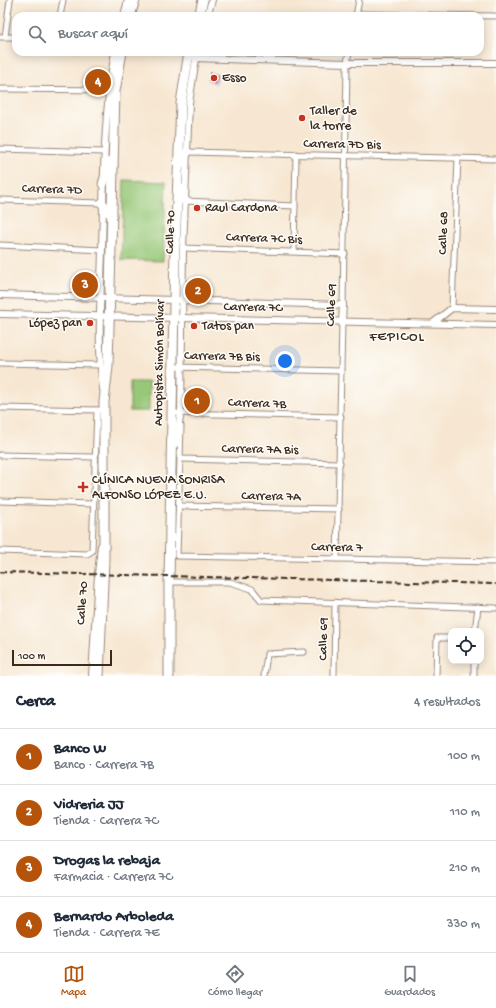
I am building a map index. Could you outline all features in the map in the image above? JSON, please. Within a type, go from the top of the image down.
[{"type":"highway","points":[[131,12],[135,0]]},
{"type":"highway","points":[[200,12],[203,0]]},
{"type":"highway","points":[[103,184],[109,153],[115,91],[121,56]]},
{"type":"highway","name":"Autopista Simón Bolívar","points":[[169,676],[169,582],[177,413],[178,184],[180,102],[193,56]]},
{"type":"highway","points":[[179,168],[187,152]]},
{"type":"highway","points":[[99,676],[104,575],[102,407],[108,366],[104,315],[112,216],[109,153]]},
{"type":"highway","points":[[178,184],[185,201]]},
{"type":"highway","points":[[102,203],[112,216]]},
{"type":"street","points":[[2,37],[10,0]]},
{"type":"street","points":[[61,12],[63,0]]},
{"type":"street","points":[[125,12],[128,0]]},
{"type":"street","points":[[208,12],[212,0]]},
{"type":"street","points":[[357,12],[359,0]]},
{"type":"street","points":[[484,16],[496,16]]},
{"type":"street","points":[[0,149],[109,153],[108,90],[114,56]]},
{"type":"street","name":"Calle 70","points":[[178,302],[183,248],[189,103],[194,56]]},
{"type":"street","points":[[228,56],[347,63],[496,63]]},
{"type":"street","name":"Calle 69","points":[[337,559],[348,56]]},
{"type":"street","points":[[0,89],[108,90]]},
{"type":"street","name":"Carrera 7D Bis","points":[[187,152],[496,159]]},
{"type":"street","points":[[294,251],[296,154]]},
{"type":"street","name":"Calle 68","points":[[452,308],[458,158]]},
{"type":"street","points":[[103,184],[102,250],[105,299]]},
{"type":"street","name":"Carrera 7D","points":[[0,200],[102,203]]},
{"type":"street","points":[[185,201],[295,206]]},
{"type":"street","points":[[0,245],[102,250]]},
{"type":"street","name":"Carrera 7C Bis","points":[[183,248],[345,254]]},
{"type":"street","name":"Carrera 7C","points":[[0,295],[178,302],[343,305]]},
{"type":"street","points":[[433,324],[452,308],[496,309]]},
{"type":"street","name":"Carrera 7C","points":[[0,314],[104,315],[496,325]]},
{"type":"street","points":[[0,551],[87,554],[93,548],[94,457],[102,407],[100,366],[104,315]]},
{"type":"street","points":[[0,363],[100,366]]},
{"type":"street","name":"Carrera 7B Bis","points":[[177,367],[341,371]]},
{"type":"street","points":[[0,408],[102,407]]},
{"type":"street","name":"Carrera 7B","points":[[177,413],[341,418]]},
{"type":"street","points":[[0,455],[94,457]]},
{"type":"street","points":[[176,459],[179,506]]},
{"type":"street","name":"Carrera 7A Bis","points":[[176,459],[340,463]]},
{"type":"street","points":[[0,501],[93,504]]},
{"type":"street","name":"Carrera 7A","points":[[179,506],[339,509]]},
{"type":"street","name":"Carrera 7","points":[[179,506],[177,556],[496,562]]},
{"type":"street","name":"Calle 70","points":[[92,676],[99,559],[103,533]]},
{"type":"street","points":[[169,582],[230,582],[252,589],[261,600],[496,608]]},
{"type":"street","name":"Calle 69","points":[[334,676],[335,602]]},
{"type":"street","points":[[475,628],[478,607]]},
{"type":"street","points":[[436,676],[437,638],[448,638]]},
{"type":"street","points":[[264,676],[266,654],[304,652]]},
{"type":"street","points":[[474,664],[474,676]]},
{"type":"green space","points":[[124,180],[166,182],[163,261],[121,260]]},
{"type":"green space","points":[[130,382],[149,382],[149,411],[130,411]]},
{"type":"building","name":"Esso","points":[[211,72],[219,75],[216,84],[208,81]]},
{"type":"railway","points":[[0,572],[496,584]]},
{"type":"place","name":"Esso","points":[[214,78]]},
{"type":"place","name":"Bernardo Arboleda","points":[[98,82]]},
{"type":"place","name":"Taller de la torre","points":[[302,118]]},
{"type":"place","name":"Raul Cardona","points":[[197,208]]},
{"type":"place","name":"Drogas la rebaja","points":[[85,285]]},
{"type":"place","name":"Vidreria JJ","points":[[198,291]]},
{"type":"place","name":"López pan","points":[[90,323]]},
{"type":"place","name":"Tatos pan","points":[[194,326]]},
{"type":"place","name":"Banco W","points":[[197,401]]},
{"type":"place","name":"CLÍNICA NUEVA SONRISA ALFONSO LÓPEZ E.U.","points":[[83,487]]},
{"type":"district","name":"FEPICOL","points":[[397,337]]}]
